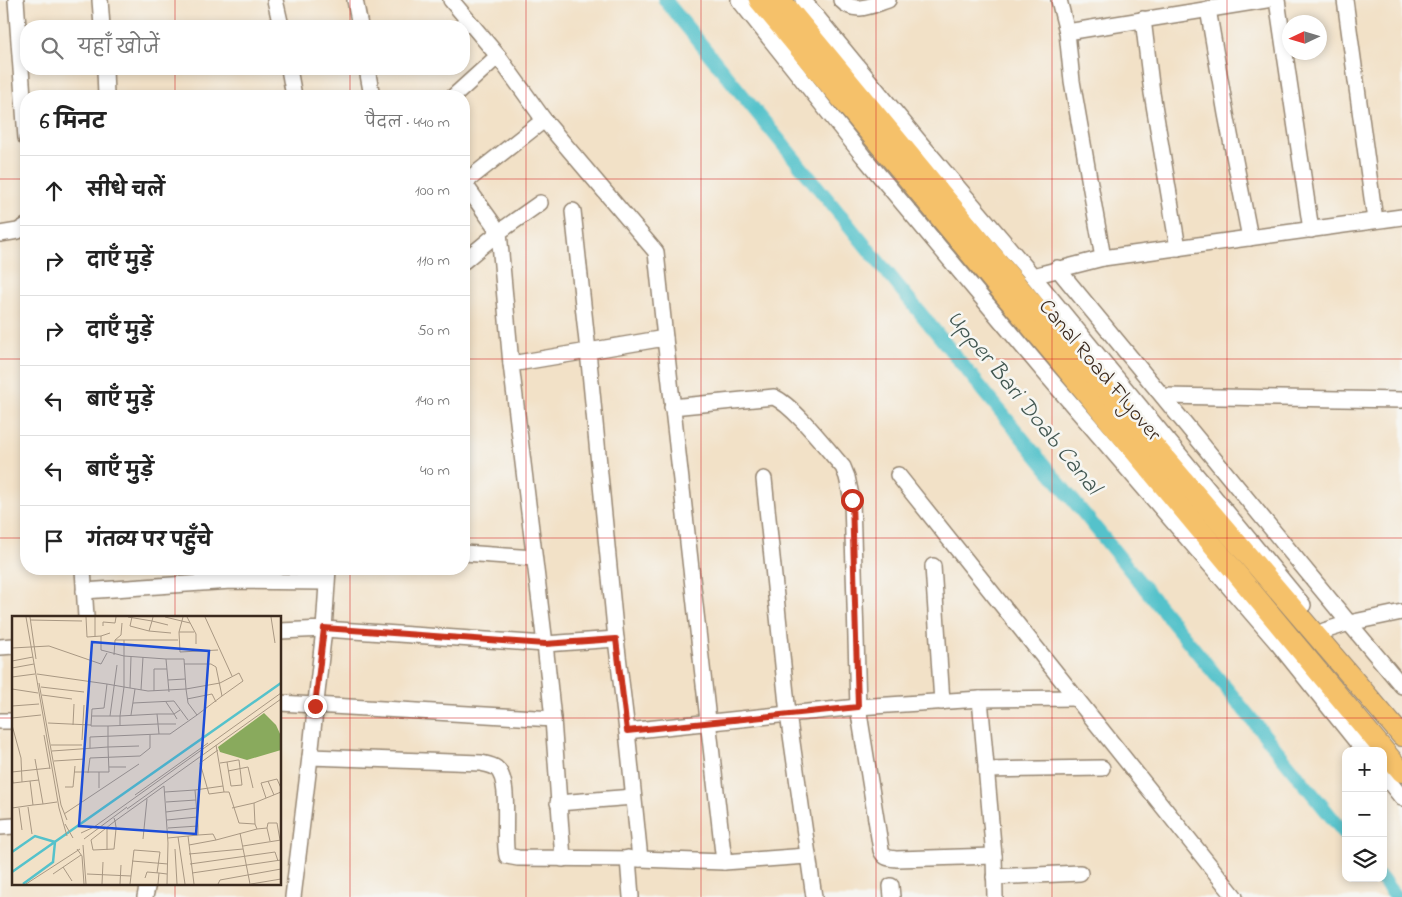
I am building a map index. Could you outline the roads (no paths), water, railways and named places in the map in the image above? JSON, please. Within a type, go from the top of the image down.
[{"type":"main road","name":"Canal Road Flyover","points":[[760,0],[1402,772]]},
{"type":"main road","name":"Canal Road Flyover","points":[[781,0],[1016,284],[1402,735]]},
{"type":"street","points":[[16,0],[20,55]]},
{"type":"street","points":[[100,0],[102,20]]},
{"type":"street","points":[[275,0],[280,20]]},
{"type":"street","points":[[355,0],[359,20]]},
{"type":"street","points":[[451,0],[468,20]]},
{"type":"street","points":[[738,0],[863,156],[1044,372],[1279,645],[1361,747]]},
{"type":"street","points":[[804,0],[1324,631],[1402,735]]},
{"type":"street","points":[[841,0],[849,7],[856,9],[888,0]]},
{"type":"street","points":[[1059,0],[1067,32],[1072,81],[1103,258]]},
{"type":"street","points":[[1067,32],[1266,0]]},
{"type":"street","points":[[1277,0],[1311,230]]},
{"type":"street","points":[[1345,0],[1375,220]]},
{"type":"street","points":[[1208,9],[1250,238]]},
{"type":"street","points":[[1143,19],[1152,93],[1178,248]]},
{"type":"street","points":[[470,23],[498,56],[544,120],[656,252],[724,862]]},
{"type":"street","points":[[461,90],[498,56]]},
{"type":"street","points":[[21,75],[23,90]]},
{"type":"street","points":[[105,75],[106,90]]},
{"type":"street","points":[[290,75],[293,90]]},
{"type":"street","points":[[368,75],[371,90]]},
{"type":"street","points":[[470,178],[544,120]]},
{"type":"street","points":[[470,191],[499,232],[511,364],[553,719],[563,859]]},
{"type":"street","points":[[470,256],[499,232],[540,203]]},
{"type":"street","points":[[574,211],[633,797],[634,859],[631,897]]},
{"type":"street","points":[[1033,276],[1058,268],[1103,258],[1402,216]]},
{"type":"street","points":[[0,234],[20,230]]},
{"type":"street","points":[[1058,268],[1348,624],[1401,683]]},
{"type":"street","points":[[511,364],[665,338]]},
{"type":"street","points":[[1163,396],[1402,400]]},
{"type":"street","points":[[672,407],[774,397],[781,400],[791,410],[843,467],[852,500],[858,707],[883,856],[897,859],[994,856]]},
{"type":"street","points":[[898,475],[1234,897]]},
{"type":"street","points":[[764,479],[788,714],[814,897]]},
{"type":"street","points":[[470,553],[534,558]]},
{"type":"street","points":[[933,566],[942,702]]},
{"type":"street","points":[[83,575],[86,616]]},
{"type":"street","points":[[84,591],[327,576],[324,628],[293,897]]},
{"type":"street","points":[[1324,631],[1402,612]]},
{"type":"street","points":[[281,631],[324,628],[545,644],[616,639]]},
{"type":"street","points":[[627,731],[858,707],[980,699],[1076,698]]},
{"type":"street","points":[[980,699],[994,856],[995,897]]},
{"type":"street","points":[[281,703],[553,719]]},
{"type":"street","points":[[310,757],[481,763],[492,766],[500,773],[505,796],[507,856],[511,858],[724,862],[807,856]]},
{"type":"street","points":[[986,770],[1102,768]]},
{"type":"street","points":[[1387,779],[1402,798]]},
{"type":"street","points":[[558,802],[633,797]]},
{"type":"street","points":[[994,877],[1080,873]]},
{"type":"street","points":[[145,897],[148,884]]},
{"type":"waterway","name":"Upper Bari Doab Canal","points":[[665,0],[1342,830]]},
{"type":"waterway","name":"Upper Bari Doab Canal","points":[[1384,882],[1396,897]]}]
